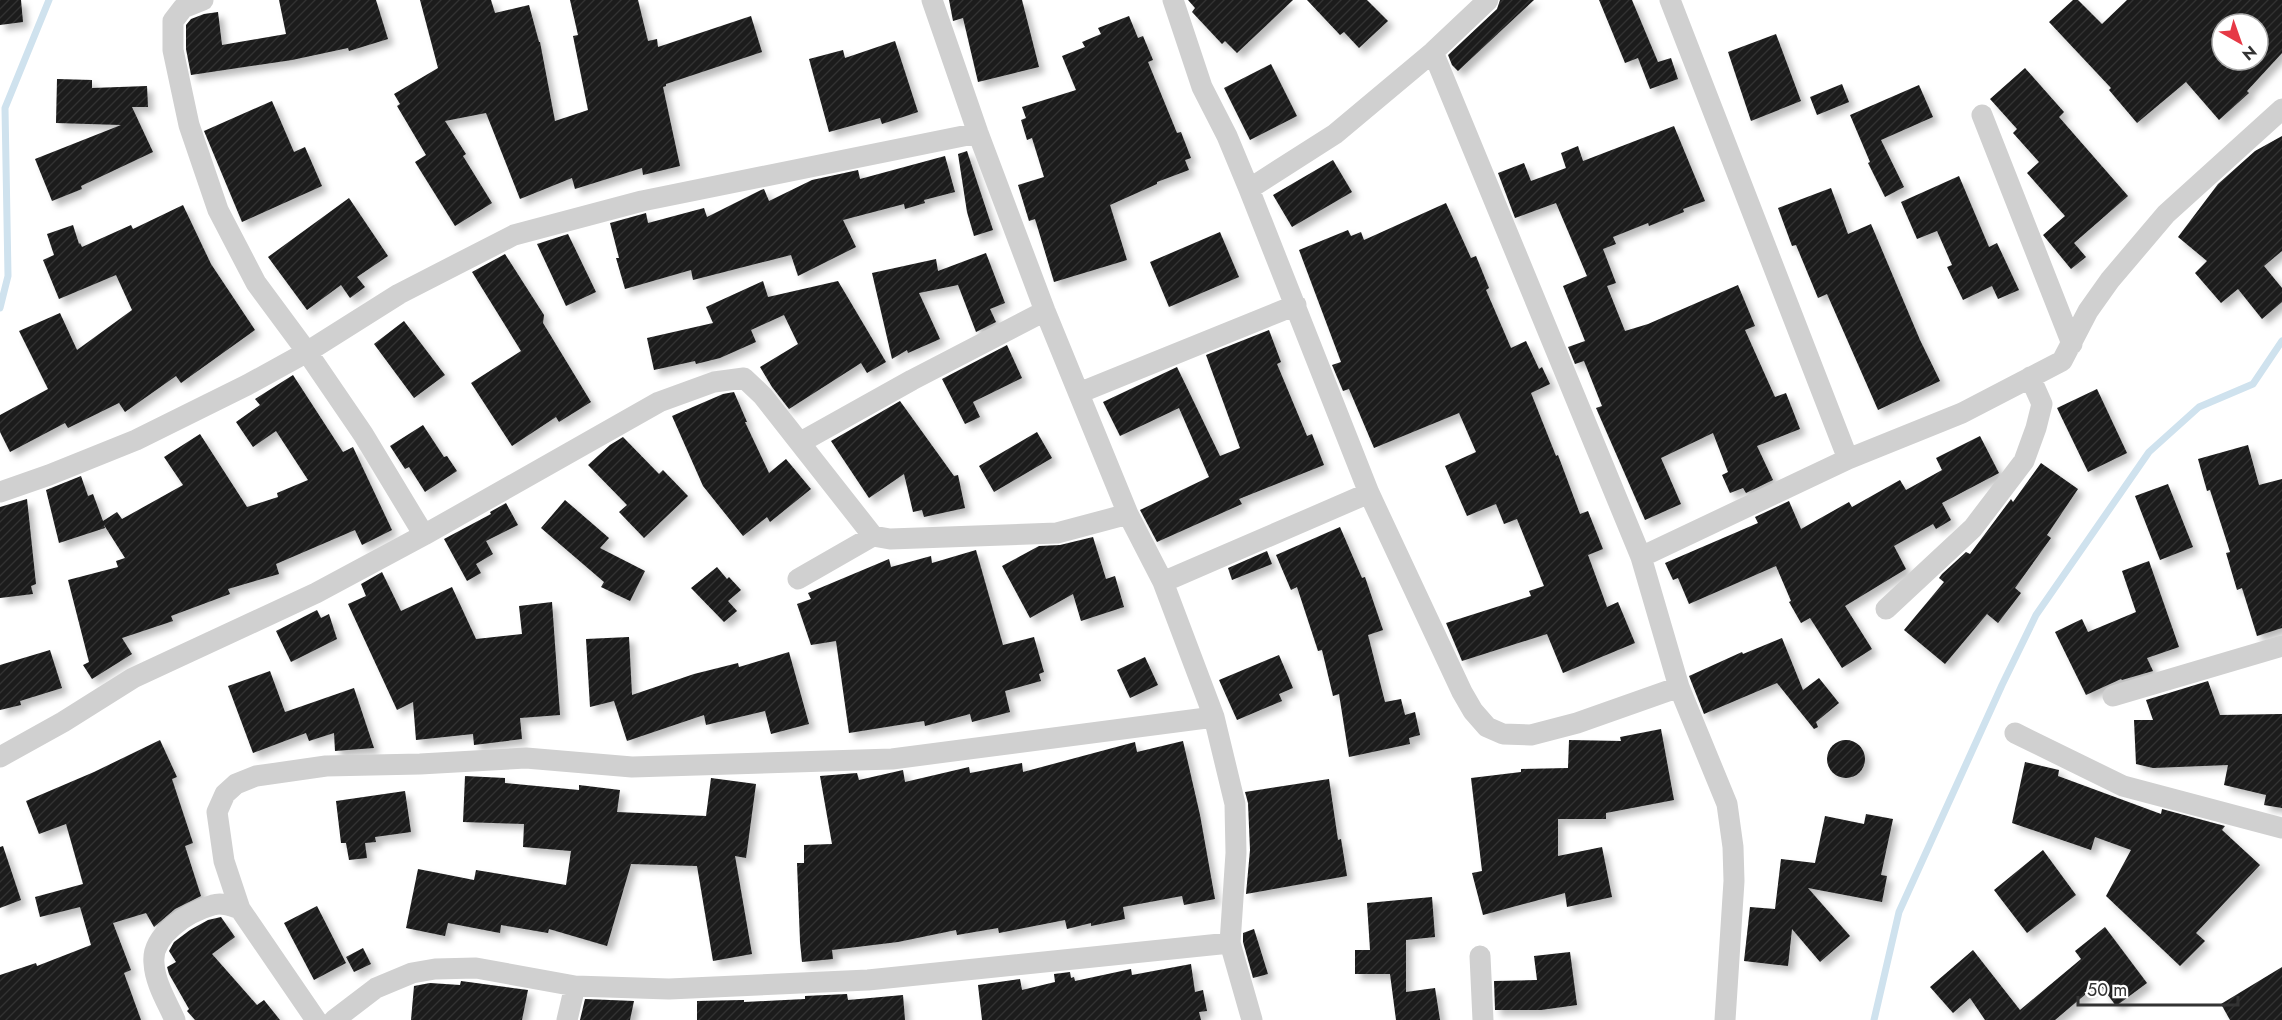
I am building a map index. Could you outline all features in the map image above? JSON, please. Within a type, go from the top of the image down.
[{"type":"street","points":[[203,0],[183,8],[173,21],[173,50],[189,125],[218,210],[256,283],[363,434],[424,535]]},
{"type":"street","points":[[932,0],[978,133],[1045,311],[1128,514],[1163,582],[1214,717],[1235,804],[1236,853],[1230,943],[1252,1020]]},
{"type":"street","points":[[1173,0],[1202,87],[1227,136],[1249,189],[1369,494],[1473,711],[1487,727],[1503,734],[1531,735],[1577,723],[1679,687]]},
{"type":"street","points":[[1249,189],[1335,134],[1433,52],[1488,0]]},
{"type":"street","points":[[1670,0],[1848,459]]},
{"type":"street","points":[[1433,52],[1641,557],[1679,687],[1727,804],[1733,847],[1733,912],[1725,1020]]},
{"type":"street","points":[[1641,557],[1848,459],[1962,413],[2062,361],[2088,311],[2110,280],[2166,214],[2282,109]]},
{"type":"street","points":[[1982,116],[2072,344]]},
{"type":"street","points":[[0,492],[136,440],[247,385],[307,352],[399,294],[514,235],[642,201],[978,133]]},
{"type":"street","points":[[1079,393],[1296,306]]},
{"type":"street","points":[[801,442],[912,380],[1045,311]]},
{"type":"street","points":[[1886,609],[1973,528],[2024,461],[2042,404],[2030,377]]},
{"type":"street","points":[[0,757],[63,722],[156,665],[316,593],[424,535],[659,402],[714,382],[744,378],[763,396],[873,536]]},
{"type":"street","points":[[1163,582],[1369,494]]},
{"type":"street","points":[[798,579],[873,536],[890,539],[1056,532],[1128,514]]},
{"type":"street","points":[[2113,696],[2282,646]]},
{"type":"street","points":[[316,1020],[240,909],[224,861],[217,812],[225,794],[236,784],[256,776],[326,766],[526,758],[632,767],[892,759],[1214,717]]},
{"type":"street","points":[[2015,733],[2123,786],[2282,828]]},
{"type":"street","points":[[175,1020],[160,987],[154,963],[155,945],[177,921],[213,905],[225,904],[240,909]]},
{"type":"street","points":[[334,1020],[376,988],[420,971],[476,969],[575,986],[669,989],[868,980],[1230,943]]},
{"type":"street","points":[[1480,956],[1483,1020]]},
{"type":"street","points":[[567,1020],[575,986]]},
{"type":"building","points":[[0,0],[21,0],[23,22],[0,25]]},
{"type":"building","points":[[279,0],[376,0],[388,39],[349,51],[348,48],[292,60],[191,75],[186,49],[186,25],[191,19],[218,12],[222,45],[286,34]]},
{"type":"building","points":[[420,0],[491,0],[495,13],[529,5],[540,42],[555,121],[588,110],[573,36],[578,35],[570,0],[638,0],[648,41],[657,39],[658,47],[751,16],[762,52],[666,84],[663,87],[680,166],[643,175],[642,168],[575,189],[572,178],[520,199],[486,113],[445,121],[466,154],[463,156],[492,203],[455,226],[415,162],[426,155],[397,106],[400,104],[394,94],[438,68]]},
{"type":"building","points":[[949,0],[1022,0],[1039,67],[978,82],[963,18],[953,21]]},
{"type":"building","points":[[1188,0],[1293,0],[1237,53],[1225,41],[1222,44],[1192,12],[1195,8]]},
{"type":"building","points":[[1307,0],[1367,0],[1388,21],[1359,48],[1344,32],[1340,35]]},
{"type":"building","points":[[1500,0],[1534,0],[1458,71],[1452,65],[1448,55],[1497,9]]},
{"type":"building","points":[[1599,0],[1632,0],[1658,62],[1671,58],[1678,79],[1650,89],[1638,58],[1625,63]]},
{"type":"building","points":[[2073,0],[2078,0],[2102,24],[2127,0],[2282,0],[2282,53],[2270,66],[2270,12],[2210,12],[2210,72],[2264,72],[2247,91],[2249,93],[2219,120],[2186,82],[2137,123],[2109,90],[2111,88],[2049,22]]},
{"type":"building","points":[[1129,16],[1138,38],[1143,36],[1153,60],[1148,62],[1177,133],[1181,132],[1191,158],[1185,160],[1189,170],[1157,182],[1110,205],[1127,260],[1054,282],[1035,219],[1029,221],[1018,185],[1044,177],[1032,138],[1027,140],[1021,120],[1026,118],[1022,107],[1076,90],[1062,56],[1085,47],[1082,42],[1101,34],[1098,28]]},
{"type":"building","points":[[1776,34],[1801,101],[1751,121],[1728,52]]},
{"type":"building","points":[[895,41],[918,112],[882,124],[880,118],[829,132],[809,59],[843,50],[845,58]]},
{"type":"building","points":[[1271,64],[1297,116],[1250,140],[1224,88]]},
{"type":"building","points":[[2025,68],[2064,112],[2059,117],[2128,196],[2074,243],[2086,257],[2071,269],[2043,235],[2065,216],[2027,173],[2039,162],[2013,133],[2017,129],[1990,99]]},
{"type":"building","points":[[57,79],[92,80],[92,88],[147,86],[148,107],[132,107],[153,152],[81,186],[82,189],[52,201],[35,159],[121,125],[56,123]]},
{"type":"building","points":[[1842,84],[1849,102],[1817,115],[1810,97]]},
{"type":"building","points":[[1919,85],[1933,117],[1881,140],[1904,187],[1885,197],[1868,163],[1870,162],[1850,115]]},
{"type":"building","points":[[272,101],[294,152],[305,147],[322,186],[242,222],[204,131]]},
{"type":"building","points":[[1674,126],[1705,201],[1649,226],[1648,223],[1613,237],[1616,244],[1603,249],[1616,283],[1607,286],[1625,331],[1648,324],[1738,285],[1755,326],[1745,330],[1775,397],[1786,393],[1800,429],[1757,446],[1773,480],[1746,493],[1743,488],[1730,493],[1722,475],[1728,472],[1713,433],[1661,458],[1681,504],[1645,520],[1596,408],[1602,406],[1584,361],[1575,364],[1568,347],[1585,341],[1563,286],[1587,276],[1556,203],[1515,218],[1498,173],[1524,163],[1531,181],[1566,168],[1561,153],[1578,146],[1583,161]]},
{"type":"building","points":[[2282,136],[2282,251],[2264,266],[2282,288],[2282,302],[2262,319],[2238,289],[2221,303],[2195,273],[2207,261],[2178,237],[2218,184],[2255,151]]},
{"type":"building","points":[[967,151],[993,230],[974,236],[967,212],[958,154]]},
{"type":"building","points":[[945,156],[955,192],[924,200],[925,203],[905,209],[904,204],[843,220],[856,247],[798,276],[791,255],[693,280],[691,270],[625,289],[616,258],[619,258],[610,223],[646,213],[648,223],[704,208],[707,217],[764,189],[769,201],[812,180],[858,170],[860,179]]},
{"type":"building","points":[[1333,160],[1352,192],[1292,227],[1273,195]]},
{"type":"building","points":[[1959,176],[1989,247],[1997,243],[2019,290],[1998,299],[1992,286],[1963,300],[1947,267],[1952,265],[1937,231],[1917,239],[1901,202]]},
{"type":"building","points":[[1831,188],[1848,234],[1871,224],[1920,340],[1940,381],[1878,410],[1827,294],[1818,298],[1796,245],[1792,246],[1778,208]]},
{"type":"building","points":[[349,198],[388,256],[357,277],[365,287],[350,298],[341,285],[307,310],[268,257]]},
{"type":"building","points":[[1446,203],[1471,258],[1476,256],[1489,288],[1486,290],[1511,348],[1526,341],[1539,369],[1542,367],[1550,384],[1531,393],[1580,514],[1588,511],[1603,549],[1588,555],[1607,607],[1618,602],[1635,643],[1563,673],[1547,634],[1462,661],[1446,623],[1531,596],[1529,591],[1544,586],[1517,519],[1504,524],[1496,504],[1467,516],[1445,466],[1476,452],[1459,413],[1374,448],[1349,389],[1343,391],[1332,365],[1341,362],[1299,250],[1348,230],[1351,236],[1361,232],[1364,240]]},
{"type":"building","points":[[183,205],[211,264],[255,330],[181,383],[176,376],[125,412],[119,403],[68,428],[65,423],[10,452],[0,432],[0,415],[48,389],[19,331],[60,313],[77,350],[132,310],[116,275],[59,299],[43,260],[54,255],[47,234],[73,225],[82,247],[131,225],[133,229]]},
{"type":"building","points":[[1220,232],[1239,277],[1169,307],[1150,262]]},
{"type":"building","points":[[568,234],[596,292],[566,306],[537,244]]},
{"type":"building","points":[[986,253],[1005,303],[990,309],[996,322],[976,332],[958,285],[919,293],[940,339],[908,353],[907,350],[892,359],[872,273],[936,259],[938,271]]},
{"type":"building","points":[[505,254],[544,315],[543,323],[591,402],[559,422],[556,417],[512,446],[471,383],[521,351],[472,272]]},
{"type":"building","points":[[763,281],[768,297],[838,281],[886,362],[867,373],[861,363],[789,409],[760,367],[798,344],[784,315],[751,330],[756,342],[720,358],[654,370],[647,338],[713,323],[706,307]]},
{"type":"building","points":[[404,321],[445,375],[414,398],[374,344]]},
{"type":"building","points":[[1269,330],[1281,362],[1277,364],[1307,436],[1312,434],[1324,465],[1239,499],[1242,504],[1157,542],[1140,510],[1209,477],[1179,408],[1120,436],[1103,402],[1177,367],[1220,456],[1240,448],[1206,355]]},
{"type":"building","points":[[1007,345],[1022,378],[973,402],[980,417],[965,424],[942,379]]},
{"type":"building","points":[[293,375],[343,452],[353,447],[392,530],[362,545],[355,530],[276,564],[279,574],[228,589],[230,594],[171,616],[173,621],[122,638],[132,654],[92,679],[83,665],[89,662],[68,580],[118,567],[116,561],[125,558],[104,525],[105,528],[59,543],[46,490],[81,476],[88,496],[93,494],[103,521],[117,512],[122,519],[183,485],[164,457],[200,434],[247,507],[278,497],[277,493],[308,480],[276,431],[253,447],[236,422],[260,405],[255,399]]},
{"type":"building","points":[[2097,389],[2127,453],[2088,472],[2057,408]]},
{"type":"building","points":[[734,392],[747,422],[745,422],[769,473],[786,459],[811,489],[770,522],[767,517],[743,536],[703,486],[672,416],[723,394]]},
{"type":"building","points":[[900,401],[954,476],[958,475],[965,508],[924,517],[922,510],[913,512],[904,474],[869,498],[831,441]]},
{"type":"building","points":[[423,425],[444,457],[447,456],[457,471],[425,492],[409,467],[405,469],[390,446]]},
{"type":"building","points":[[1037,432],[1052,458],[994,492],[979,466]]},
{"type":"building","points":[[1980,436],[1999,473],[1942,503],[1951,520],[1936,529],[1933,524],[1894,546],[1906,569],[1845,606],[1872,649],[1842,668],[1810,618],[1801,623],[1789,602],[1791,601],[1776,566],[1689,604],[1678,578],[1673,580],[1665,563],[1758,523],[1755,517],[1789,501],[1801,529],[1849,502],[1852,507],[1900,480],[1906,490],[1942,470],[1936,458]]},
{"type":"building","points":[[623,437],[659,474],[663,470],[688,496],[644,538],[619,512],[627,505],[588,465],[610,445]]},
{"type":"building","points":[[2248,445],[2259,485],[2282,479],[2282,628],[2257,636],[2242,588],[2237,590],[2226,553],[2230,552],[2210,490],[2207,491],[2198,459]]},
{"type":"building","points":[[2041,463],[2078,489],[2047,535],[2051,538],[2015,588],[2021,593],[1998,623],[1987,614],[1945,664],[1904,630],[1944,582],[1939,578],[1942,574],[1966,552],[1970,554],[2011,499],[2013,502]]},
{"type":"building","points":[[2168,484],[2193,547],[2160,560],[2135,496]]},
{"type":"building","points":[[27,499],[36,584],[31,586],[33,594],[0,598],[0,507]]},
{"type":"building","points":[[565,500],[609,538],[600,548],[645,571],[630,601],[601,587],[604,582],[541,528]]},
{"type":"building","points":[[506,503],[518,525],[486,541],[493,554],[476,564],[481,573],[467,581],[444,539],[491,514],[490,512]]},
{"type":"building","points":[[1340,527],[1362,578],[1365,577],[1383,630],[1368,635],[1385,702],[1401,699],[1405,715],[1415,712],[1420,735],[1409,738],[1410,744],[1349,757],[1339,694],[1333,696],[1322,650],[1318,651],[1297,587],[1291,590],[1276,555]]},
{"type":"building","points":[[1093,537],[1106,579],[1115,576],[1124,607],[1081,621],[1073,594],[1030,618],[1002,566],[1039,546],[1060,545]]},
{"type":"building","points":[[976,550],[1003,645],[1034,637],[1044,672],[1039,674],[1041,681],[1005,691],[1010,712],[972,722],[970,714],[925,726],[924,721],[849,733],[836,641],[811,645],[797,604],[811,599],[808,593],[889,559],[891,567],[931,556],[932,563]]},
{"type":"building","points":[[1267,551],[1272,564],[1232,580],[1228,568]]},
{"type":"building","points":[[2149,561],[2179,647],[2147,658],[2153,671],[2121,679],[2086,695],[2055,632],[2082,619],[2088,632],[2136,612],[2122,571]]},
{"type":"building","points":[[717,567],[741,590],[728,601],[737,611],[724,622],[691,588]]},
{"type":"building","points":[[382,572],[401,611],[452,587],[476,639],[522,634],[519,606],[552,602],[560,715],[520,718],[522,739],[474,745],[473,734],[416,740],[413,702],[397,710],[348,604],[366,596],[361,584]]},
{"type":"building","points":[[317,610],[321,618],[329,614],[337,639],[291,662],[276,631]]},
{"type":"building","points":[[629,637],[632,695],[694,674],[738,663],[739,667],[789,652],[809,724],[771,734],[765,711],[706,725],[704,715],[627,741],[614,701],[590,707],[586,639]]},
{"type":"building","points":[[1782,638],[1803,690],[1819,678],[1839,703],[1816,722],[1818,727],[1814,729],[1777,683],[1704,714],[1689,676],[1742,652],[1743,654]]},
{"type":"building","points":[[50,650],[62,688],[20,701],[21,705],[0,710],[0,665]]},
{"type":"building","points":[[1279,655],[1293,688],[1279,694],[1282,701],[1237,720],[1219,680]]},
{"type":"building","points":[[1145,657],[1158,685],[1130,698],[1117,670]]},
{"type":"building","points":[[270,671],[285,712],[354,688],[374,748],[335,751],[334,733],[309,741],[306,733],[253,753],[228,686]]},
{"type":"building","points":[[2208,681],[2220,715],[2282,714],[2282,808],[2264,805],[2266,795],[2224,785],[2228,765],[2153,768],[2136,764],[2134,720],[2153,720],[2146,700]]},
{"type":"building","points":[[1661,729],[1674,800],[1606,813],[1606,819],[1558,819],[1558,856],[1602,847],[1612,897],[1567,907],[1565,893],[1483,915],[1472,873],[1482,871],[1471,778],[1521,772],[1521,769],[1568,768],[1569,740],[1621,741],[1620,737]]},
{"type":"building","points":[[160,740],[177,777],[172,779],[193,843],[185,846],[201,896],[175,909],[154,927],[146,913],[113,923],[131,970],[124,973],[141,1020],[0,1020],[0,975],[36,963],[37,966],[91,945],[80,907],[40,917],[35,897],[83,884],[66,824],[39,834],[26,801]]},
{"type":"building","points":[[1846,740],[1859,746],[1865,759],[1859,772],[1846,778],[1833,772],[1827,759],[1833,746]]},
{"type":"building","points":[[1183,741],[1200,815],[1215,899],[1184,905],[1182,896],[1123,907],[1125,919],[1091,926],[1091,923],[1067,929],[1065,920],[999,933],[998,928],[957,935],[956,930],[898,942],[832,950],[833,959],[802,962],[797,863],[804,863],[804,845],[832,844],[820,776],[857,773],[859,780],[903,770],[905,782],[969,767],[970,773],[1022,763],[1023,772],[1135,742],[1137,752]]},
{"type":"building","points":[[2025,762],[2059,770],[2058,776],[2161,814],[2162,809],[2225,826],[2222,830],[2260,865],[2196,933],[2205,941],[2180,966],[2106,896],[2131,850],[2095,837],[2091,850],[2012,823]]},
{"type":"building","points":[[465,776],[505,778],[505,783],[579,790],[579,785],[620,790],[617,812],[706,816],[711,778],[756,784],[746,858],[735,856],[752,954],[713,961],[697,866],[631,864],[607,946],[549,929],[548,933],[501,925],[500,933],[448,923],[445,936],[406,928],[418,869],[474,880],[476,870],[566,885],[571,851],[523,847],[524,824],[463,822]]},
{"type":"building","points":[[1329,779],[1338,840],[1341,839],[1347,876],[1246,894],[1250,850],[1248,803],[1245,792]]},
{"type":"building","points":[[405,791],[411,832],[375,837],[376,842],[365,843],[367,858],[349,860],[346,843],[341,843],[336,801]]},
{"type":"building","points":[[1866,814],[1893,819],[1881,875],[1887,876],[1882,902],[1808,888],[1850,936],[1820,962],[1792,929],[1788,966],[1744,961],[1750,907],[1775,909],[1781,859],[1815,863],[1825,816],[1864,824]]},
{"type":"building","points":[[3,846],[21,900],[0,908],[0,847]]},
{"type":"building","points":[[2043,850],[2076,895],[2027,933],[1994,890]]},
{"type":"building","points":[[1432,897],[1435,937],[1406,940],[1406,992],[1435,988],[1440,1020],[1396,1020],[1390,974],[1355,974],[1355,950],[1370,950],[1367,903]]},
{"type":"building","points":[[317,906],[346,963],[314,980],[284,923]]},
{"type":"building","points":[[221,917],[235,937],[212,954],[257,1005],[264,1000],[280,1020],[195,1020],[187,1011],[189,1009],[169,974],[167,967],[176,962],[169,951],[174,942],[190,930],[208,920]]},
{"type":"building","points":[[2105,927],[2147,983],[2116,1006],[2099,983],[2055,1020],[1985,1020],[1970,998],[1953,1013],[1930,987],[1973,950],[2020,1010],[2081,959],[2075,951]]},
{"type":"building","points":[[1254,929],[1268,974],[1253,978],[1243,942],[1243,933]]},
{"type":"building","points":[[363,948],[371,964],[354,972],[346,957]]},
{"type":"building","points":[[1570,952],[1577,1005],[1541,1010],[1495,1010],[1494,981],[1537,980],[1534,956]]},
{"type":"building","points":[[1191,964],[1195,992],[1203,990],[1207,1011],[1199,1012],[1201,1020],[982,1020],[978,985],[1020,979],[1022,990],[1055,982],[1054,974],[1070,972],[1071,978],[1074,977],[1075,981],[1131,969],[1132,975]]},
{"type":"building","points":[[2282,967],[2282,1020],[2230,1020],[2221,1004]]},
{"type":"building","points":[[461,981],[528,990],[522,1020],[411,1020],[414,986],[430,983],[460,985]]},
{"type":"building","points":[[847,994],[848,1000],[903,995],[905,1020],[697,1020],[697,1001],[744,1000],[744,1002]]},
{"type":"building","points":[[585,999],[634,1001],[630,1020],[580,1020]]},
{"type":"waterway","points":[[0,308],[8,276],[5,108],[49,0]]},
{"type":"waterway","points":[[1874,1020],[1899,912],[2036,615],[2149,452],[2199,407],[2253,384],[2282,341]]}]
